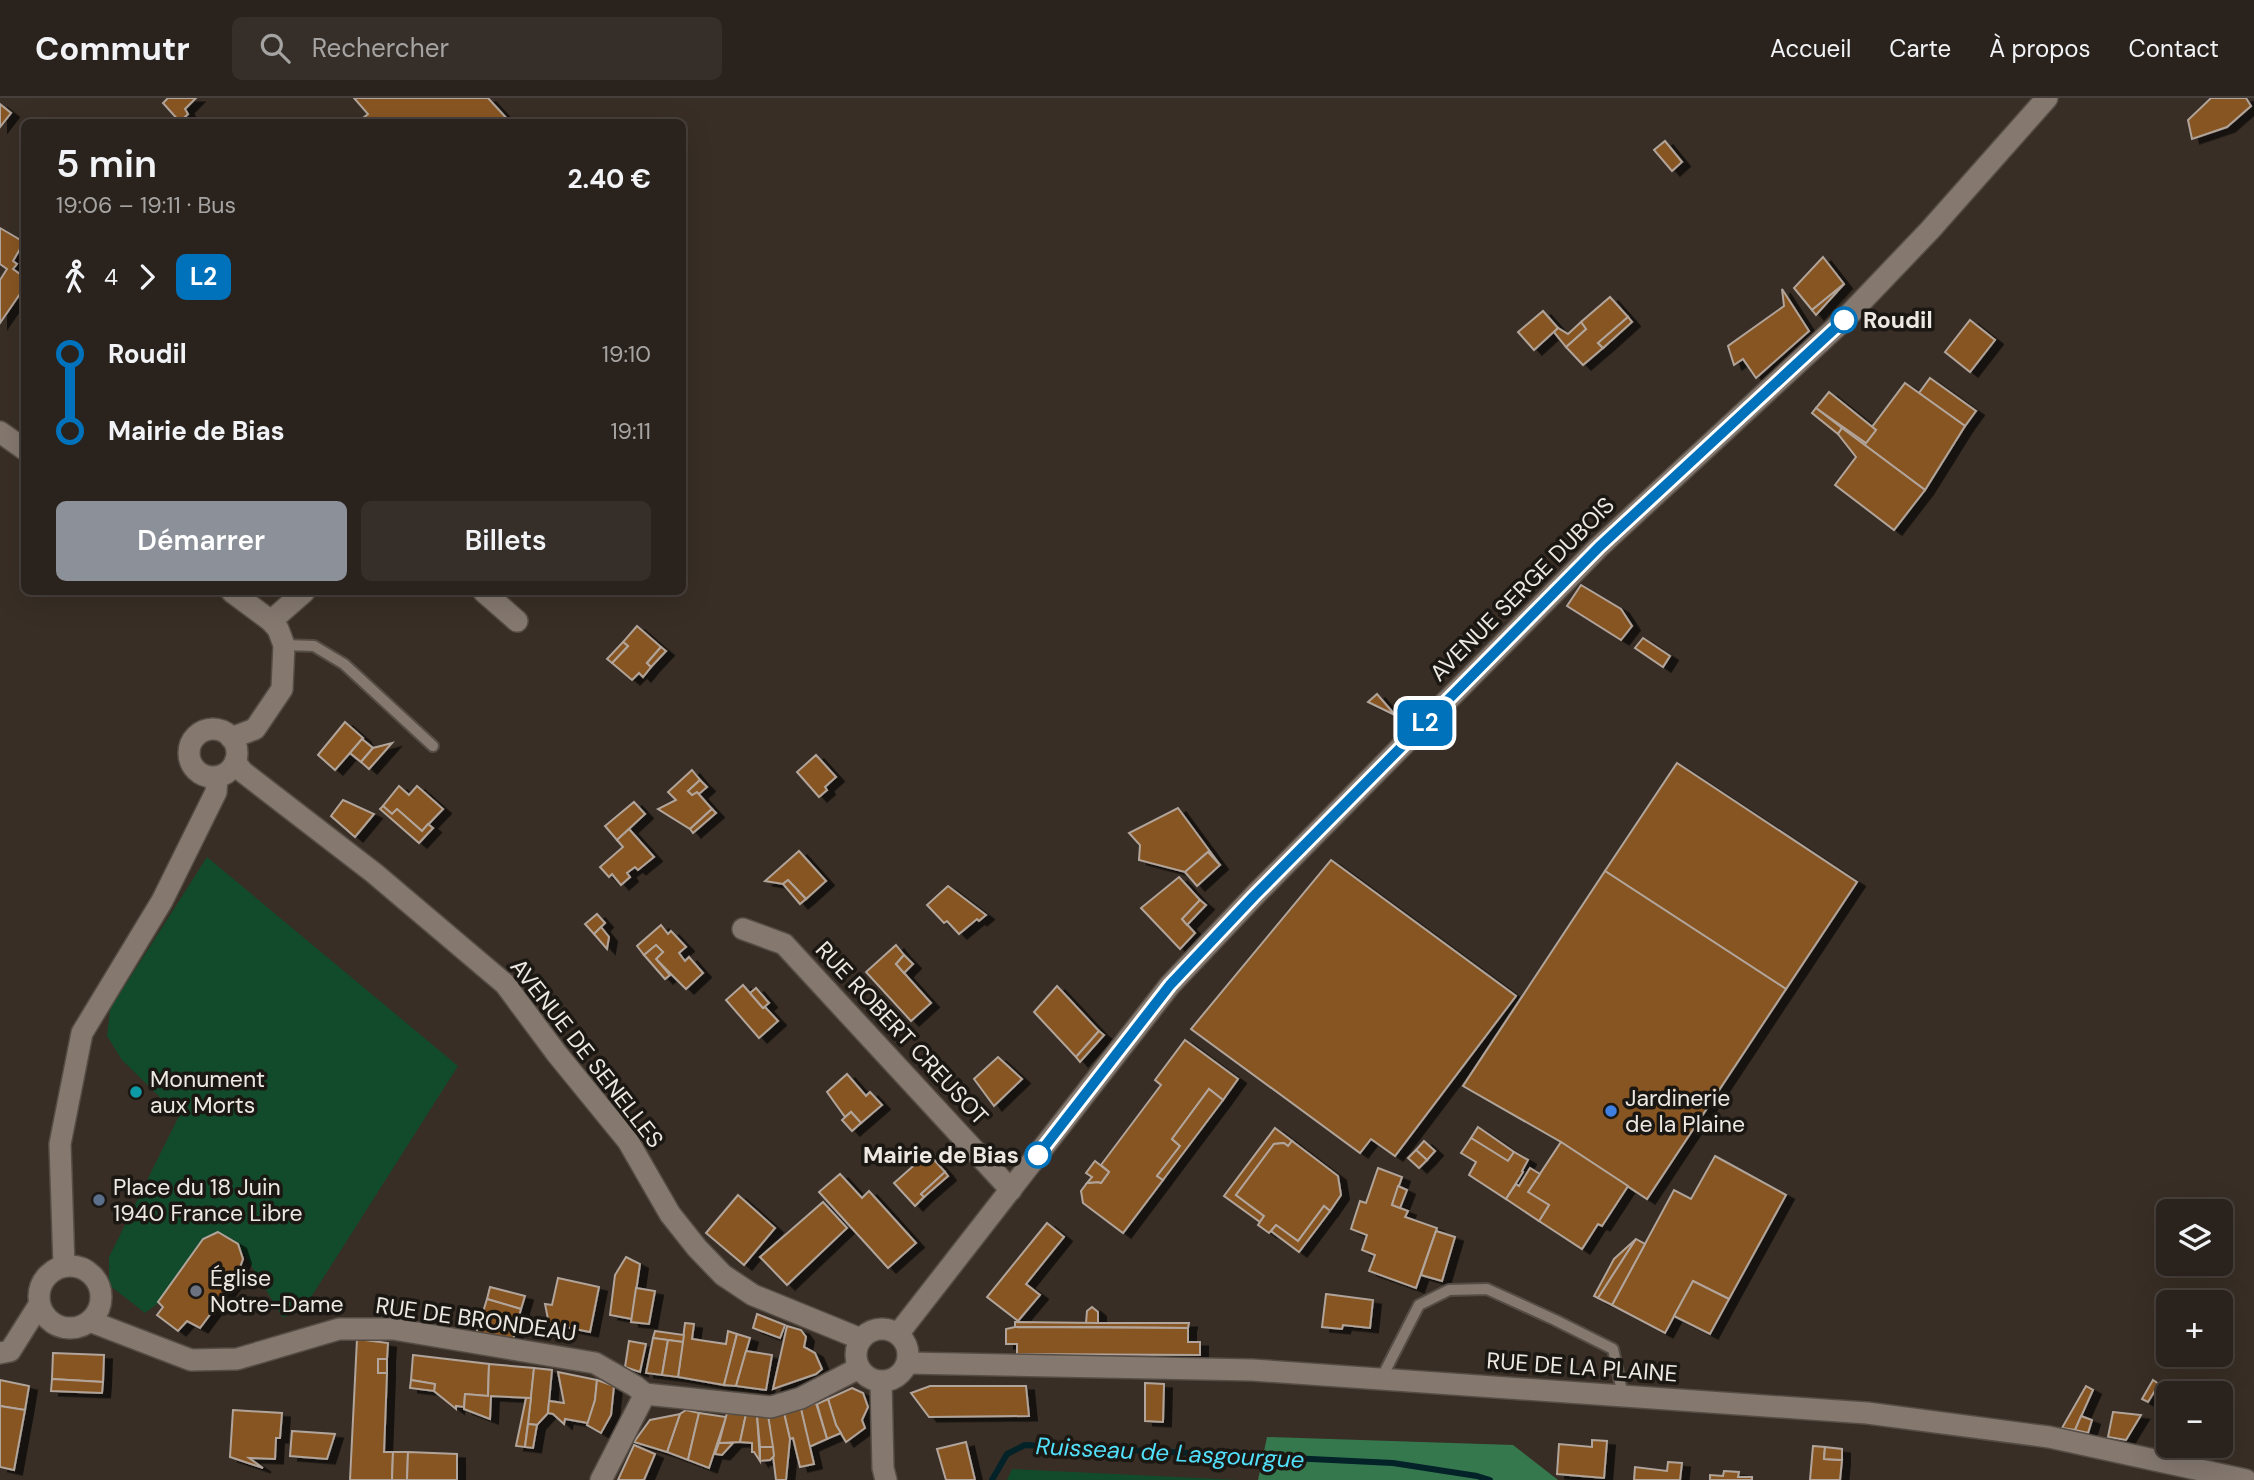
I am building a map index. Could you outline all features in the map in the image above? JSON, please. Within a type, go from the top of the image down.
[{"type":"street","name":"AVENUE SERGE DUBOIS","points":[[898,1334],[1170,985],[1599,547],[1844,320],[1930,230],[2047,98]]},
{"type":"street","points":[[0,432],[21,447]]},
{"type":"street","points":[[231,738],[255,729],[282,689],[284,645],[278,629],[271,621],[236,595]]},
{"type":"street","points":[[271,621],[301,595]]},
{"type":"street","points":[[487,595],[517,621]]},
{"type":"street","points":[[217,730],[231,738],[235,745],[235,762],[224,774],[216,777],[200,774],[194,768],[189,753],[190,745],[201,732],[217,730]]},
{"type":"street","name":"AVENUE DE SENELLES","points":[[235,762],[243,772],[374,873],[505,984],[557,1054],[628,1141],[670,1214],[723,1275],[753,1295],[861,1339]]},
{"type":"street","points":[[64,1266],[60,1144],[82,1033],[162,901],[216,792],[216,777]]},
{"type":"street","name":"RUE ROBERT CREUSOT","points":[[743,929],[784,944],[1010,1190]]},
{"type":"street","points":[[76,1265],[97,1279],[103,1303],[92,1322],[66,1330],[44,1317],[38,1293],[51,1271],[64,1266],[76,1265]]},
{"type":"street","points":[[0,1353],[10,1352],[39,1305]]},
{"type":"street","name":"RUE DE BRONDEAU","points":[[92,1322],[191,1360],[237,1359],[339,1329],[393,1329],[595,1363],[645,1394]]},
{"type":"street","points":[[883,1329],[898,1334],[907,1347],[907,1363],[897,1377],[881,1382],[872,1380],[859,1368],[856,1354],[861,1339],[867,1333],[883,1329]]},
{"type":"street","name":"RUE DE LA PLAINE","points":[[907,1363],[1252,1370],[1867,1413],[2049,1437],[2246,1480]]},
{"type":"street","points":[[601,1480],[645,1394],[771,1407],[801,1398],[859,1368]]},
{"type":"street","points":[[881,1382],[883,1468],[886,1480]]},
{"type":"lane","points":[[284,645],[314,646],[344,664],[433,746]]},
{"type":"lane","points":[[1381,1379],[1419,1305],[1449,1290],[1486,1289],[1613,1349],[1623,1396]]},
{"type":"green space","points":[[207,857],[458,1066],[306,1305],[283,1318],[238,1244],[145,1313],[109,1285],[109,1257],[179,1116],[122,1060],[107,1036],[110,1009]]},
{"type":"green space","points":[[1267,1437],[1513,1445],[1558,1480],[1258,1480]]},
{"type":"green space","points":[[1012,1469],[1239,1480],[1007,1480]]},
{"type":"building","points":[[168,98],[196,98],[185,109],[188,114],[183,119],[177,119],[163,103]]},
{"type":"building","points":[[354,98],[488,98],[507,119],[362,119],[368,114]]},
{"type":"building","points":[[2211,98],[2246,98],[2251,106],[2227,127],[2192,139],[2188,120]]},
{"type":"building","points":[[0,104],[11,113],[0,127]]},
{"type":"building","points":[[1665,141],[1682,162],[1672,171],[1654,150]]},
{"type":"building","points":[[0,228],[21,240],[21,247],[13,261],[17,264],[13,269],[21,275],[21,292],[0,323],[0,280],[7,269],[0,264]]},
{"type":"building","points":[[1823,257],[1844,284],[1812,310],[1794,288]]},
{"type":"building","points":[[1844,284],[1816,315],[1812,310]]},
{"type":"building","points":[[1782,289],[1809,331],[1756,378],[1743,359],[1734,365],[1728,346],[1784,306]]},
{"type":"building","points":[[1610,297],[1628,317],[1598,343],[1603,348],[1583,365],[1566,347],[1586,329],[1581,322]]},
{"type":"building","points":[[1543,311],[1558,328],[1534,350],[1518,332]]},
{"type":"building","points":[[1628,317],[1632,322],[1603,348],[1598,343]]},
{"type":"building","points":[[1970,320],[1995,340],[1970,372],[1945,352]]},
{"type":"building","points":[[1581,322],[1586,329],[1566,347],[1554,332],[1558,328],[1568,334]]},
{"type":"building","points":[[1930,378],[1976,411],[1965,426],[1919,393]]},
{"type":"building","points":[[1905,383],[1965,426],[1925,490],[1842,428],[1844,426],[1866,443],[1876,430],[1872,427]]},
{"type":"building","points":[[1829,392],[1876,430],[1866,443],[1816,408]]},
{"type":"building","points":[[1816,408],[1842,428],[1838,434],[1812,413]]},
{"type":"building","points":[[1842,428],[1925,490],[1894,530],[1835,485],[1856,457],[1838,434]]},
{"type":"building","points":[[1581,585],[1621,609],[1632,626],[1621,640],[1567,606]]},
{"type":"building","points":[[637,626],[661,647],[647,663],[651,667],[643,677],[639,673],[632,680],[612,663],[628,646],[623,642]]},
{"type":"building","points":[[1643,638],[1670,656],[1663,667],[1635,648]]},
{"type":"building","points":[[623,642],[628,646],[612,663],[607,659]]},
{"type":"building","points":[[661,647],[666,651],[651,667],[647,663]]},
{"type":"building","points":[[1377,694],[1395,715],[1368,702]]},
{"type":"building","points":[[345,722],[363,738],[335,770],[318,755]]},
{"type":"building","points":[[362,739],[373,748],[361,762],[350,753]]},
{"type":"building","points":[[392,743],[369,769],[361,762],[373,748]]},
{"type":"building","points":[[816,755],[836,777],[819,797],[797,772]]},
{"type":"building","points":[[1677,763],[1857,882],[1786,989],[1605,871]]},
{"type":"building","points":[[692,770],[700,780],[688,791],[692,795],[697,792],[712,809],[690,829],[658,809],[676,800],[668,792]]},
{"type":"building","points":[[700,780],[707,787],[699,794],[697,792],[692,795],[688,791]]},
{"type":"building","points":[[399,786],[409,795],[417,786],[443,809],[422,831],[397,809],[392,814],[383,806]]},
{"type":"building","points":[[343,800],[374,814],[355,837],[331,816]]},
{"type":"building","points":[[634,802],[645,814],[617,840],[605,826]]},
{"type":"building","points":[[383,806],[392,814],[397,809],[422,831],[428,824],[433,828],[419,843],[380,809]]},
{"type":"building","points":[[1178,808],[1220,865],[1208,852],[1185,872],[1139,860],[1140,845],[1129,833]]},
{"type":"building","points":[[712,809],[716,813],[693,833],[690,829]]},
{"type":"building","points":[[629,829],[654,857],[638,870],[635,867],[627,873],[630,877],[621,885],[612,874],[609,877],[600,867],[623,847],[617,840]]},
{"type":"building","points":[[799,851],[826,881],[806,899],[788,880],[783,884],[765,881]]},
{"type":"building","points":[[1208,852],[1220,865],[1197,886],[1185,872]]},
{"type":"building","points":[[1331,860],[1516,996],[1395,1156],[1371,1139],[1360,1153],[1191,1029]]},
{"type":"building","points":[[1605,871],[1786,989],[1647,1199],[1561,1142],[1463,1086]]},
{"type":"building","points":[[1179,877],[1200,900],[1182,919],[1195,933],[1180,949],[1141,908]]},
{"type":"building","points":[[788,880],[806,899],[800,904],[783,884]]},
{"type":"building","points":[[948,886],[986,915],[959,934],[927,905]]},
{"type":"building","points":[[1200,900],[1206,905],[1187,925],[1182,919]]},
{"type":"building","points":[[597,914],[605,923],[594,934],[585,924]]},
{"type":"building","points":[[661,925],[668,934],[671,931],[686,947],[679,953],[685,961],[689,957],[703,973],[686,989],[656,959],[663,952],[656,945],[644,955],[637,946]]},
{"type":"building","points":[[601,927],[609,937],[607,949],[594,934]]},
{"type":"building","points":[[656,945],[663,952],[656,959],[670,975],[665,979],[644,955]]},
{"type":"building","points":[[896,945],[904,955],[896,964],[931,1003],[911,1021],[866,972]]},
{"type":"building","points":[[904,955],[913,964],[904,973],[896,964]]},
{"type":"building","points":[[743,985],[778,1021],[759,1038],[726,1000]]},
{"type":"building","points":[[1057,986],[1099,1031],[1076,1057],[1034,1012]]},
{"type":"building","points":[[756,988],[769,1003],[763,1008],[750,993]]},
{"type":"building","points":[[1099,1031],[1104,1035],[1080,1062],[1076,1057]]},
{"type":"building","points":[[1185,1040],[1238,1079],[1223,1100],[1209,1089],[1172,1139],[1180,1146],[1157,1176],[1163,1180],[1123,1233],[1083,1203],[1081,1191],[1087,1183],[1101,1183],[1109,1172],[1101,1165],[1161,1085],[1155,1080]]},
{"type":"building","points":[[998,1057],[1022,1079],[994,1106],[974,1079]]},
{"type":"building","points":[[847,1074],[866,1096],[870,1092],[882,1105],[861,1123],[851,1112],[845,1117],[827,1092]]},
{"type":"building","points":[[1209,1089],[1223,1100],[1163,1180],[1157,1176],[1180,1146],[1172,1139]]},
{"type":"building","points":[[851,1112],[861,1123],[852,1131],[842,1120]]},
{"type":"building","points":[[1478,1127],[1514,1152],[1508,1161],[1471,1138]]},
{"type":"building","points":[[1275,1128],[1292,1141],[1288,1146],[1284,1143],[1274,1144],[1236,1195],[1264,1216],[1260,1222],[1224,1196]]},
{"type":"building","points":[[1471,1138],[1508,1161],[1514,1152],[1528,1160],[1506,1199],[1469,1175],[1476,1162],[1461,1153]]},
{"type":"building","points":[[1292,1141],[1338,1176],[1341,1195],[1330,1211],[1324,1206],[1298,1241],[1276,1225],[1269,1233],[1258,1225],[1264,1216],[1236,1195],[1274,1144],[1284,1143],[1288,1146]]},
{"type":"building","points":[[1424,1141],[1435,1151],[1427,1160],[1416,1150]]},
{"type":"building","points":[[1561,1142],[1628,1186],[1602,1226],[1598,1224],[1582,1249],[1539,1221],[1549,1205],[1528,1192]]},
{"type":"building","points":[[1416,1150],[1427,1160],[1419,1168],[1408,1158]]},
{"type":"building","points":[[928,1153],[945,1172],[921,1194],[924,1197],[915,1206],[894,1183]]},
{"type":"building","points":[[1715,1156],[1786,1195],[1729,1299],[1693,1281],[1665,1333],[1612,1305],[1674,1190],[1691,1199]]},
{"type":"building","points":[[1095,1161],[1109,1172],[1101,1183],[1087,1183],[1092,1177],[1086,1173]]},
{"type":"building","points":[[1378,1168],[1402,1177],[1392,1205],[1408,1211],[1405,1217],[1437,1228],[1416,1288],[1369,1271],[1375,1255],[1362,1250],[1367,1235],[1351,1229],[1360,1201],[1366,1203]]},
{"type":"building","points":[[1530,1168],[1540,1174],[1528,1192],[1549,1205],[1539,1221],[1506,1199],[1516,1184],[1519,1186]]},
{"type":"building","points":[[945,1172],[948,1176],[924,1197],[921,1194]]},
{"type":"building","points":[[840,1174],[862,1198],[869,1191],[916,1243],[888,1268],[819,1192]]},
{"type":"building","points":[[1398,1186],[1407,1190],[1400,1208],[1392,1205]]},
{"type":"building","points":[[738,1195],[775,1228],[744,1265],[706,1233]]},
{"type":"building","points":[[823,1202],[847,1228],[787,1285],[760,1257]]},
{"type":"building","points":[[1324,1206],[1330,1211],[1299,1252],[1271,1231],[1276,1225],[1298,1241]]},
{"type":"building","points":[[1047,1223],[1064,1237],[1026,1284],[1040,1295],[1018,1321],[987,1297]]},
{"type":"building","points":[[1436,1231],[1455,1237],[1442,1281],[1421,1275]]},
{"type":"building","name":"Église Notre-Dame","points":[[218,1232],[238,1244],[243,1259],[235,1281],[200,1328],[187,1321],[178,1331],[157,1315],[163,1307],[158,1302],[203,1239]]},
{"type":"building","points":[[1636,1239],[1598,1298],[1594,1296],[1614,1259]]},
{"type":"building","points":[[1636,1239],[1645,1244],[1612,1305],[1598,1298]]},
{"type":"building","points":[[626,1257],[640,1264],[632,1319],[610,1315],[615,1275]]},
{"type":"building","points":[[558,1278],[599,1287],[590,1332],[549,1324],[545,1304],[552,1305]]},
{"type":"building","points":[[1693,1281],[1729,1299],[1710,1334],[1674,1316]]},
{"type":"building","points":[[490,1287],[525,1296],[521,1309],[487,1299]]},
{"type":"building","points":[[636,1288],[655,1291],[649,1324],[631,1322]]},
{"type":"building","points":[[1326,1294],[1373,1300],[1370,1328],[1343,1325],[1342,1329],[1322,1327]]},
{"type":"building","points":[[487,1299],[521,1309],[512,1344],[474,1341]]},
{"type":"building","points":[[1092,1307],[1098,1312],[1098,1323],[1086,1323],[1087,1311]]},
{"type":"building","points":[[757,1314],[785,1325],[780,1338],[753,1328]]},
{"type":"building","points":[[1015,1322],[1189,1323],[1188,1328],[1015,1327]]},
{"type":"building","points":[[685,1323],[694,1324],[692,1339],[726,1344],[728,1331],[737,1334],[724,1385],[678,1377]]},
{"type":"building","points":[[787,1326],[801,1330],[806,1337],[804,1347],[815,1353],[822,1369],[816,1374],[773,1389]]},
{"type":"building","points":[[1188,1328],[1188,1342],[1200,1342],[1200,1355],[1017,1354],[1017,1344],[1006,1344],[1006,1329]]},
{"type":"building","points":[[655,1331],[684,1335],[683,1342],[653,1338]]},
{"type":"building","points":[[737,1334],[750,1338],[736,1386],[724,1385]]},
{"type":"building","points":[[653,1338],[668,1340],[662,1375],[646,1373]]},
{"type":"building","points":[[357,1339],[388,1343],[387,1359],[378,1359],[378,1373],[387,1373],[384,1452],[393,1452],[392,1480],[350,1480]]},
{"type":"building","points":[[668,1340],[683,1342],[678,1377],[662,1375]]},
{"type":"building","points":[[629,1341],[646,1344],[640,1372],[625,1367]]},
{"type":"building","points":[[746,1351],[772,1355],[766,1390],[736,1386]]},
{"type":"building","points":[[53,1353],[104,1355],[103,1382],[52,1379]]},
{"type":"building","points":[[413,1355],[489,1364],[488,1396],[465,1394],[464,1407],[456,1406],[456,1409],[434,1391],[435,1384],[411,1380]]},
{"type":"building","points":[[378,1359],[387,1359],[387,1373],[378,1373]]},
{"type":"building","points":[[489,1364],[534,1368],[531,1398],[491,1396],[490,1419],[464,1409],[465,1394],[488,1396]]},
{"type":"building","points":[[534,1368],[552,1370],[548,1413],[537,1425],[528,1424]]},
{"type":"building","points":[[558,1372],[597,1380],[595,1400],[588,1423],[565,1419],[564,1424],[548,1413],[549,1401],[564,1403]]},
{"type":"building","points":[[52,1379],[103,1382],[102,1393],[51,1391]]},
{"type":"building","points":[[0,1380],[29,1386],[25,1410],[0,1406]]},
{"type":"building","points":[[411,1380],[435,1384],[434,1391],[410,1388]]},
{"type":"building","points":[[597,1380],[614,1386],[611,1415],[601,1433],[587,1425],[595,1400]]},
{"type":"building","points":[[2153,1380],[2156,1382],[2156,1389],[2148,1402],[2142,1399]]},
{"type":"building","points":[[1145,1383],[1164,1384],[1163,1422],[1145,1421]]},
{"type":"building","points":[[930,1386],[1026,1386],[1029,1416],[929,1417],[911,1393]]},
{"type":"building","points":[[2086,1386],[2093,1390],[2075,1430],[2062,1428]]},
{"type":"building","points":[[852,1388],[863,1393],[868,1407],[862,1420],[865,1428],[846,1442],[836,1425],[828,1399]]},
{"type":"building","points":[[526,1398],[531,1398],[525,1447],[516,1446]]},
{"type":"building","points":[[828,1399],[841,1433],[827,1439],[817,1404]]},
{"type":"building","points":[[816,1403],[827,1439],[809,1447],[801,1409]]},
{"type":"building","points":[[0,1406],[25,1410],[14,1470],[0,1467]]},
{"type":"building","points":[[801,1409],[814,1464],[800,1467],[784,1413]]},
{"type":"building","points":[[233,1410],[282,1413],[280,1438],[276,1438],[275,1459],[249,1458],[263,1468],[230,1457]]},
{"type":"building","points":[[686,1410],[699,1413],[688,1460],[667,1452],[680,1414]]},
{"type":"building","points":[[2113,1412],[2141,1415],[2126,1440],[2108,1437]]},
{"type":"building","points":[[699,1413],[726,1417],[709,1468],[688,1460]]},
{"type":"building","points":[[727,1413],[746,1414],[740,1442],[719,1443]]},
{"type":"building","points":[[784,1413],[790,1439],[786,1480],[776,1480],[768,1415]]},
{"type":"building","points":[[680,1414],[667,1452],[634,1442],[650,1420]]},
{"type":"building","points":[[746,1414],[757,1415],[760,1461],[752,1452],[752,1443],[740,1442]]},
{"type":"building","points":[[757,1415],[768,1415],[773,1447],[760,1447]]},
{"type":"building","points":[[2081,1416],[2092,1420],[2088,1433],[2075,1430]]},
{"type":"building","points":[[528,1424],[537,1425],[533,1448],[525,1447]]},
{"type":"building","points":[[292,1431],[335,1434],[327,1459],[290,1456]]},
{"type":"building","points":[[1592,1440],[1607,1441],[1604,1478],[1557,1474],[1559,1444],[1592,1447]]},
{"type":"building","points":[[966,1442],[975,1480],[946,1480],[937,1449]]},
{"type":"building","points":[[719,1443],[733,1443],[722,1455],[715,1454]]},
{"type":"building","points":[[634,1445],[655,1454],[644,1480],[618,1480]]},
{"type":"building","points":[[1813,1446],[1825,1447],[1824,1459],[1842,1460],[1840,1480],[1810,1480]]},
{"type":"building","points":[[760,1447],[773,1447],[774,1456],[770,1460],[760,1461]]},
{"type":"building","points":[[1825,1447],[1842,1449],[1842,1460],[1824,1459]]},
{"type":"building","points":[[393,1452],[408,1452],[407,1480],[392,1480]]},
{"type":"building","points":[[408,1452],[457,1454],[457,1480],[407,1480]]},
{"type":"building","points":[[1668,1462],[1682,1463],[1680,1480],[1634,1480],[1635,1467],[1667,1471]]},
{"type":"building","points":[[1724,1471],[1739,1472],[1738,1477],[1752,1477],[1752,1480],[1710,1480],[1710,1475],[1723,1476]]},
{"type":"waterway","name":"Ruisseau de Lasgourgue","points":[[992,1480],[1007,1454],[1025,1445],[1393,1463],[1490,1480]]},
{"type":"bus line","name":"L2","points":[[1038,1155],[1170,985],[1254,896],[1599,547],[1731,428],[1844,320]]},
{"type":"place","name":"Roudil","points":[[1844,320]]},
{"type":"place","name":"Monument aux Morts","points":[[136,1092]]},
{"type":"place","name":"Jardinerie de la Plaine","points":[[1611,1111]]},
{"type":"place","name":"Mairie de Bias","points":[[1038,1155]]},
{"type":"place","name":"Place du 18 Juin 1940 France Libre","points":[[99,1200]]},
{"type":"place","name":"Église Notre-Dame","points":[[196,1291]]}]
